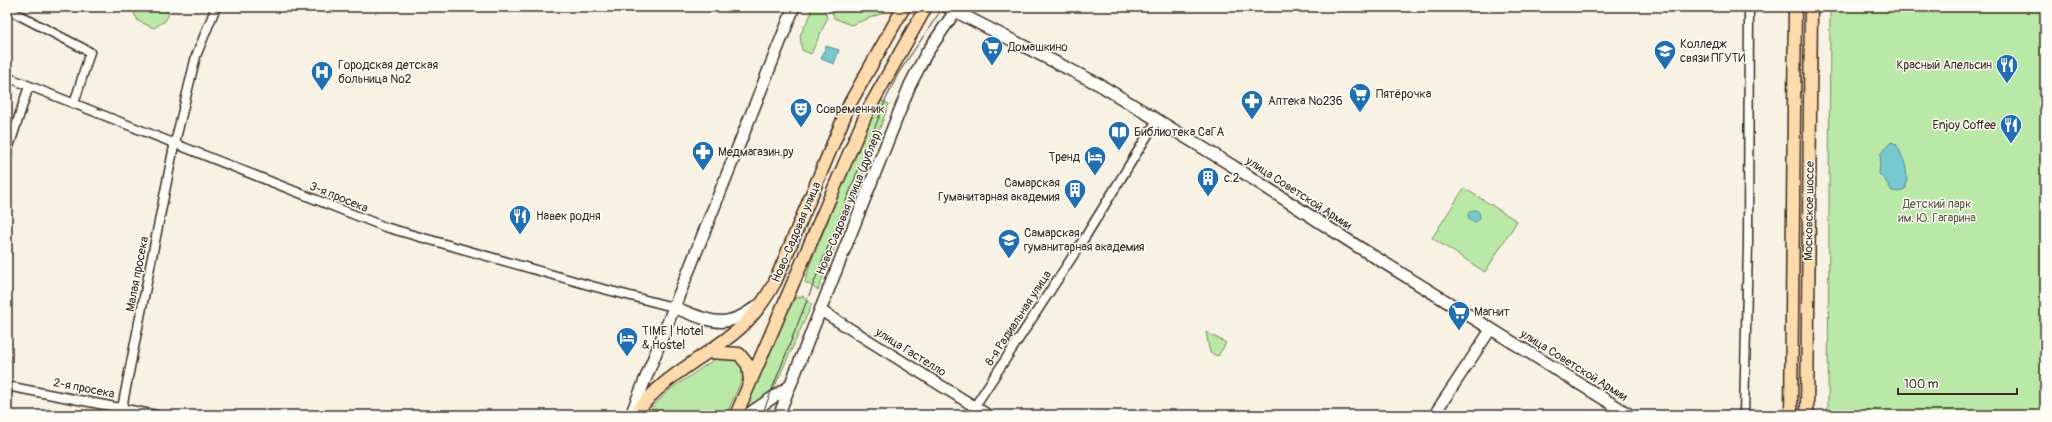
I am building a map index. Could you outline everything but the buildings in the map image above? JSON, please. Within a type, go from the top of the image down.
[{"type":"main road","name":"Ново-Садовая улица","points":[[635,415],[653,393],[678,372],[735,333],[753,316],[766,300],[775,282],[850,103],[904,7]]},
{"type":"main road","name":"Ново-Садовая улица","points":[[736,415],[867,112],[926,7]]},
{"type":"main road","name":"Московское шоссе","points":[[1791,415],[1795,7]]},
{"type":"main road","name":"Московское шоссе","points":[[1799,415],[1803,7]]},
{"type":"main road","name":"Московское шоссе","points":[[1807,415],[1811,7]]},
{"type":"main road","points":[[631,415],[793,8]]},
{"type":"main road","name":"улица Советской Армии","points":[[954,8],[1100,85],[1630,415]]},
{"type":"main road","name":"Ново-Садовая улица (дублёр)","points":[[790,386],[910,85],[926,54],[954,8]]},
{"type":"main road","points":[[673,307],[721,323],[740,318],[766,300]]},
{"type":"main road","points":[[709,352],[739,354],[748,365],[750,380]]},
{"type":"main road","points":[[747,415],[790,386]]},
{"type":"street","name":"Малая просека","points":[[122,408],[175,144],[196,56],[216,7]]},
{"type":"street","points":[[1744,415],[1748,244],[1749,7]]},
{"type":"street","points":[[7,9],[90,52],[74,104]]},
{"type":"street","name":"3-я просека","points":[[7,77],[385,228],[673,307]]},
{"type":"street","points":[[7,153],[29,86]]},
{"type":"street","name":"8-я Радиальная улица","points":[[975,406],[1082,242],[1156,120]]},
{"type":"street","name":"улица Гастелло","points":[[820,310],[988,415]]},
{"type":"street","points":[[1434,415],[1491,329]]},
{"type":"street","name":"2-я просека","points":[[7,386],[156,415]]},
{"type":"street","name":"Ново-Садовая улица (дублёр)","points":[[779,415],[790,386]]},
{"type":"green space","points":[[131,7],[161,7],[169,14],[165,21],[154,28],[138,21]]},
{"type":"green space","points":[[810,7],[824,7],[827,19],[811,54],[802,50],[800,35],[811,14]]},
{"type":"green space","points":[[831,7],[883,7],[883,13],[851,25],[834,18]]},
{"type":"green space","name":"Детский парк им. Ю. Гагарина","points":[[1830,7],[2045,7],[2045,415],[1828,415]]},
{"type":"green space","points":[[880,100],[889,104],[818,290],[805,282],[810,264],[872,114]]},
{"type":"green space","points":[[1464,188],[1517,221],[1485,272],[1432,238]]},
{"type":"green space","points":[[803,296],[812,304],[762,415],[742,415],[791,300]]},
{"type":"green space","points":[[1206,332],[1226,343],[1218,356],[1210,353]]},
{"type":"green space","points":[[721,355],[730,356],[741,362],[745,373],[726,415],[645,415],[668,391]]},
{"type":"water","points":[[826,46],[839,50],[834,64],[821,59]]},
{"type":"water","points":[[1891,142],[1896,144],[1899,149],[1907,176],[1906,188],[1899,192],[1892,191],[1883,177],[1879,174],[1881,153]]},
{"type":"water","points":[[1472,210],[1476,210],[1480,216],[1476,222],[1472,222],[1468,218],[1468,214]]},
{"type":"tram line","points":[[762,415],[886,99],[898,74],[943,7]]},
{"type":"place","name":"Домашкино","points":[[992,66]]},
{"type":"place","name":"Колледж связи ПГУТИ","points":[[1665,70]]},
{"type":"place","name":"Красный Апельсин","points":[[2007,84]]},
{"type":"place","name":"Городская детская больница №2","points":[[322,92]]},
{"type":"place","name":"Пятёрочка","points":[[1360,114]]},
{"type":"place","name":"Аптека №236","points":[[1252,120]]},
{"type":"place","name":"Современник","points":[[801,128]]},
{"type":"place","name":"Enjoy Coffee","points":[[2011,144]]},
{"type":"place","name":"Библиотека СаГА","points":[[1119,152]]},
{"type":"place","name":"Медмагазин.ру","points":[[703,172]]},
{"type":"place","name":"Тренд","points":[[1095,176]]},
{"type":"place","name":"с.2","points":[[1208,198]]},
{"type":"place","name":"Самарская Гуманитарная академия","points":[[1075,210]]},
{"type":"place","name":"Навек родня","points":[[520,236]]},
{"type":"place","name":"Самарская гуманитарная академия","points":[[1009,260]]},
{"type":"place","name":"Магнит","points":[[1459,332]]},
{"type":"place","name":"TIME | Hotel & Hostel","points":[[627,358]]}]
